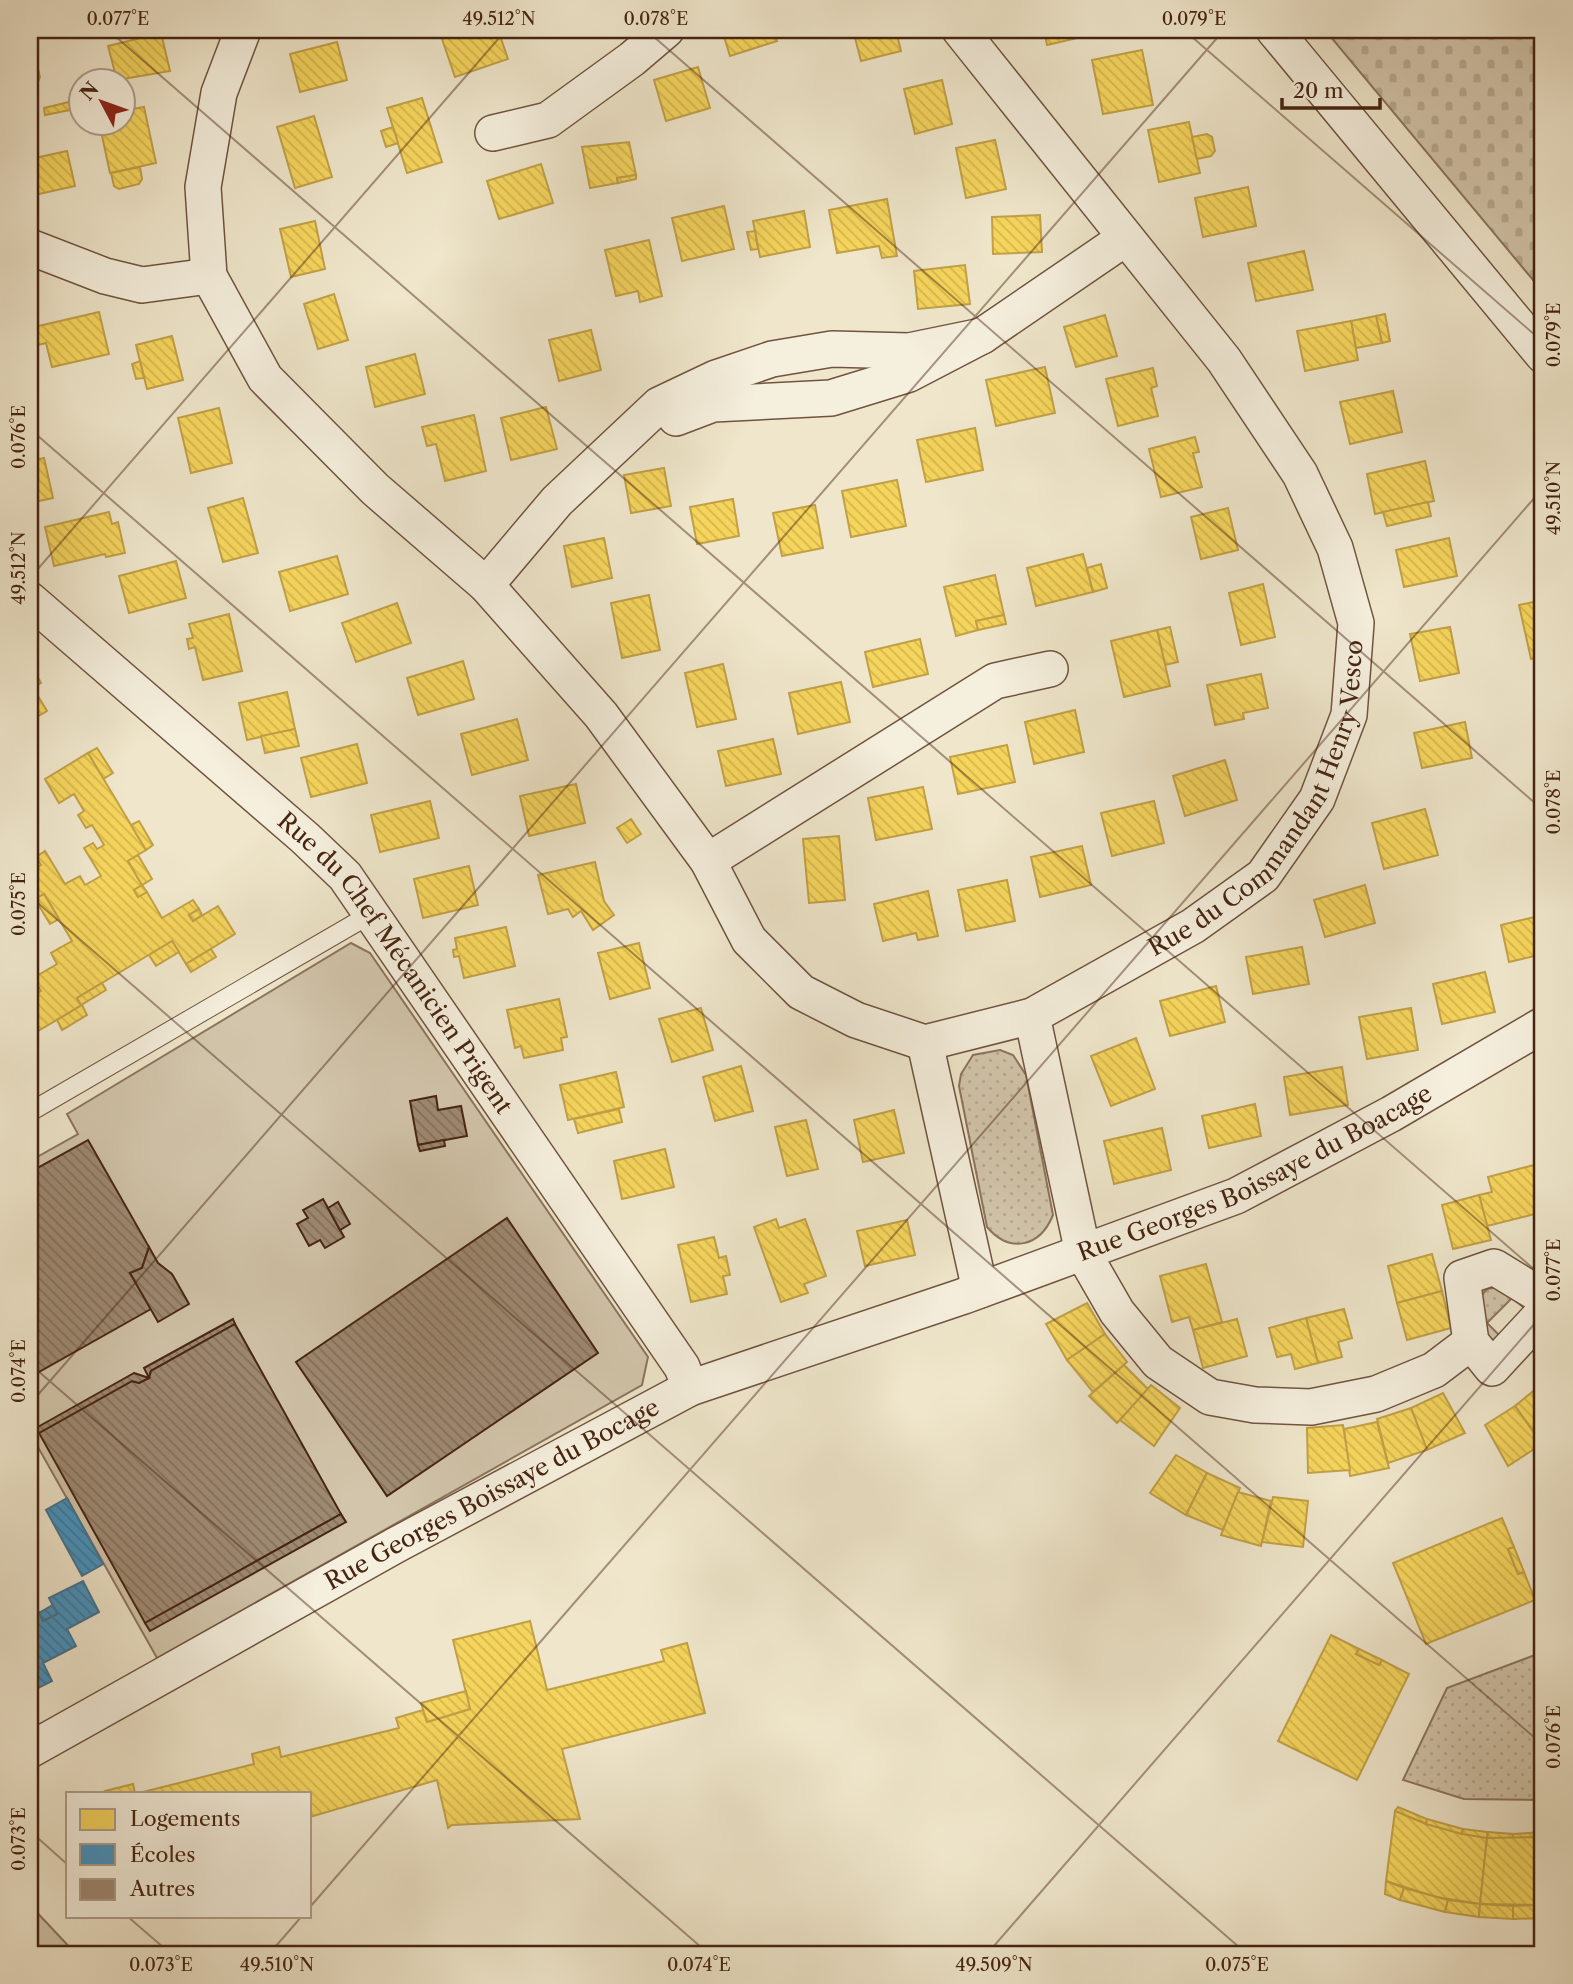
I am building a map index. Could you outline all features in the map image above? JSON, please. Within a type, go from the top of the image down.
[{"type":"street","points":[[243,30],[219,93],[203,187],[209,276],[265,378],[375,489],[486,584],[601,715],[708,861],[749,940],[801,992],[856,1020],[925,1043],[980,1290]]},
{"type":"street","points":[[493,133],[548,120],[632,59],[666,30]]},
{"type":"street","name":"Rue du Commandant Henry Vesco","points":[[925,1043],[1032,1016],[1193,926],[1263,876],[1317,799],[1349,715],[1356,623],[1335,548],[1300,474],[1224,360],[1124,239],[960,30]]},
{"type":"street","points":[[1274,30],[1543,355]]},
{"type":"street","points":[[624,438],[713,404],[831,398],[909,374],[982,336],[1124,239]]},
{"type":"street","points":[[30,247],[105,276],[142,285],[209,276]]},
{"type":"street","points":[[486,584],[557,501],[659,405],[716,378],[772,359],[832,349],[909,351],[982,336]]},
{"type":"street","name":"Rue du Chef Mécanicien Prigent","points":[[30,600],[305,838],[345,876],[682,1367],[690,1388]]},
{"type":"street","points":[[708,861],[995,681],[1050,669]]},
{"type":"street","points":[[1032,1016],[1083,1253]]},
{"type":"street","name":"Rue Georges Boissaye du Boacage","points":[[1471,1342],[1434,1370],[1376,1394],[1311,1407],[1255,1405],[1210,1397],[1158,1362],[1117,1312],[1083,1253],[1236,1196],[1539,1039]]},
{"type":"street","name":"Rue Georges Boissaye du Bocage","points":[[30,1750],[396,1545],[690,1388],[1083,1253]]},
{"type":"street","points":[[1543,1297],[1494,1267],[1462,1278],[1471,1342],[1492,1368],[1543,1313]]},
{"type":"lane","points":[[30,1112],[371,914]]},
{"type":"green space","points":[[1325,30],[1543,30],[1543,292]]},
{"type":"green space","points":[[351,943],[370,953],[648,1357],[642,1385],[157,1658],[30,1433],[30,1161],[78,1134],[67,1114]]},
{"type":"green space","points":[[1000,1050],[1013,1055],[1026,1075],[1053,1215],[1040,1234],[1032,1240],[1015,1244],[996,1236],[987,1227],[959,1086],[961,1074],[973,1055]]},
{"type":"green space","points":[[1498,1287],[1518,1295],[1529,1312],[1512,1298],[1487,1323],[1504,1340],[1494,1342],[1486,1334],[1480,1297],[1487,1289]]},
{"type":"green space","points":[[1543,1652],[1543,1800],[1464,1799],[1403,1780],[1447,1688]]},
{"type":"green space","points":[[30,1905],[76,1954],[30,1954]]},
{"type":"building: Logements","points":[[472,30],[498,30],[508,59],[455,77],[442,39]]},
{"type":"building: Logements","points":[[722,30],[773,30],[777,41],[730,56]]},
{"type":"building: Logements","points":[[853,30],[896,31],[901,51],[861,61]]},
{"type":"building: Logements","points":[[1044,30],[1085,30],[1086,36],[1047,45]]},
{"type":"building: Logements","points":[[161,33],[170,71],[136,77],[136,66],[113,66],[108,46]]},
{"type":"building: Logements","points":[[30,35],[38,38],[30,59]]},
{"type":"building: Logements","points":[[337,42],[347,80],[300,92],[290,54]]},
{"type":"building: Logements","points":[[1142,50],[1153,105],[1103,114],[1092,60]]},
{"type":"building: Logements","points":[[30,66],[38,69],[40,77],[30,103]]},
{"type":"building: Logements","points":[[698,67],[710,108],[666,121],[654,80]]},
{"type":"building: Logements","points":[[942,80],[952,124],[915,134],[904,89]]},
{"type":"building: Logements","points":[[422,98],[442,162],[407,173],[387,108]]},
{"type":"building: Logements","points":[[66,103],[66,111],[45,115],[44,108]]},
{"type":"building: Logements","points":[[144,107],[156,163],[110,173],[102,136],[136,136],[136,108]]},
{"type":"building: Logements","points":[[314,116],[332,177],[295,188],[277,127]]},
{"type":"building: Logements","points":[[1189,122],[1200,173],[1159,182],[1148,130]]},
{"type":"building: Logements","points":[[393,127],[398,143],[386,147],[381,131]]},
{"type":"building: Logements","points":[[1207,134],[1212,137],[1215,151],[1211,156],[1197,159],[1192,137]]},
{"type":"building: Logements","points":[[995,140],[1006,189],[966,198],[956,148]]},
{"type":"building: Logements","points":[[629,142],[636,175],[617,178],[618,183],[590,188],[582,147]]},
{"type":"building: Logements","points":[[67,151],[75,186],[30,196],[30,159]]},
{"type":"building: Logements","points":[[541,164],[553,203],[499,219],[487,181]]},
{"type":"building: Logements","points":[[140,167],[142,179],[139,184],[119,189],[114,186],[111,173]]},
{"type":"building: Logements","points":[[636,175],[636,179],[618,183],[617,178]]},
{"type":"building: Logements","points":[[1248,187],[1256,226],[1203,237],[1195,198]]},
{"type":"building: Logements","points":[[887,199],[897,256],[882,258],[879,246],[837,253],[829,210]]},
{"type":"building: Logements","points":[[724,206],[734,249],[682,261],[672,218]]},
{"type":"building: Logements","points":[[804,211],[810,247],[760,257],[753,221]]},
{"type":"building: Logements","points":[[1040,215],[1042,252],[993,254],[992,217]]},
{"type":"building: Logements","points":[[315,221],[325,269],[291,277],[280,229]]},
{"type":"building: Logements","points":[[755,231],[758,249],[751,250],[747,232]]},
{"type":"building: Logements","points":[[649,240],[662,296],[640,302],[638,291],[616,296],[605,250]]},
{"type":"building: Logements","points":[[1304,251],[1313,290],[1256,301],[1248,263]]},
{"type":"building: Logements","points":[[965,265],[970,304],[918,309],[914,271]]},
{"type":"building: Logements","points":[[334,294],[348,340],[318,349],[304,304]]},
{"type":"building: Logements","points":[[99,312],[109,354],[52,367],[46,343],[38,345],[34,327]]},
{"type":"building: Logements","points":[[1385,314],[1390,341],[1382,343],[1376,316]]},
{"type":"building: Logements","points":[[1105,315],[1117,356],[1076,367],[1064,327]]},
{"type":"building: Logements","points":[[1376,316],[1382,343],[1356,348],[1351,321]]},
{"type":"building: Logements","points":[[1351,321],[1358,360],[1305,371],[1297,331]]},
{"type":"building: Logements","points":[[591,330],[601,370],[559,381],[549,340]]},
{"type":"building: Logements","points":[[172,336],[183,380],[147,389],[136,345]]},
{"type":"building: Logements","points":[[415,354],[425,394],[375,407],[366,367]]},
{"type":"building: Logements","points":[[140,361],[144,378],[136,379],[132,364]]},
{"type":"building: Logements","points":[[1045,367],[1055,413],[996,426],[986,380]]},
{"type":"building: Logements","points":[[1153,368],[1157,386],[1151,388],[1158,416],[1118,426],[1106,379]]},
{"type":"building: Logements","points":[[1393,391],[1402,432],[1350,444],[1340,402]]},
{"type":"building: Logements","points":[[546,407],[557,449],[511,460],[501,418]]},
{"type":"building: Logements","points":[[219,408],[232,463],[191,473],[178,418]]},
{"type":"building: Logements","points":[[474,415],[486,471],[445,481],[436,444],[427,446],[422,427]]},
{"type":"building: Logements","points":[[975,428],[983,470],[926,482],[917,440]]},
{"type":"building: Logements","points":[[1195,437],[1199,452],[1193,453],[1202,487],[1161,497],[1149,449]]},
{"type":"building: Logements","points":[[44,458],[53,498],[30,503],[30,461]]},
{"type":"building: Logements","points":[[1425,461],[1434,501],[1375,514],[1367,474]]},
{"type":"building: Logements","points":[[664,468],[671,506],[631,513],[624,475]]},
{"type":"building: Logements","points":[[897,480],[906,526],[851,537],[842,491]]},
{"type":"building: Logements","points":[[243,498],[258,553],[223,562],[208,508]]},
{"type":"building: Logements","points":[[733,499],[739,536],[697,544],[690,507]]},
{"type":"building: Logements","points":[[1428,502],[1431,516],[1387,526],[1383,512]]},
{"type":"building: Logements","points":[[815,505],[823,548],[782,556],[773,513]]},
{"type":"building: Logements","points":[[1228,508],[1238,550],[1201,559],[1191,517]]},
{"type":"building: Logements","points":[[109,512],[112,524],[118,522],[125,553],[106,557],[105,554],[54,566],[45,527]]},
{"type":"building: Logements","points":[[604,538],[612,578],[572,587],[564,546]]},
{"type":"building: Logements","points":[[1449,538],[1457,576],[1404,587],[1396,550]]},
{"type":"building: Logements","points":[[1083,554],[1093,592],[1036,606],[1027,568]]},
{"type":"building: Logements","points":[[337,556],[348,594],[290,611],[279,572]]},
{"type":"building: Logements","points":[[176,561],[186,598],[129,613],[119,576]]},
{"type":"building: Logements","points":[[1101,564],[1107,588],[1093,592],[1087,568]]},
{"type":"building: Logements","points":[[995,575],[1004,615],[976,621],[978,630],[956,636],[944,587]]},
{"type":"building: Logements","points":[[1263,584],[1275,637],[1241,645],[1229,593]]},
{"type":"building: Logements","points":[[649,595],[660,650],[622,658],[611,603]]},
{"type":"building: Logements","points":[[1543,600],[1543,656],[1531,659],[1519,605]]},
{"type":"building: Logements","points":[[397,603],[411,643],[356,662],[342,623]]},
{"type":"building: Logements","points":[[229,614],[242,671],[203,680],[195,647],[189,649],[187,639],[193,638],[189,624]]},
{"type":"building: Logements","points":[[1004,615],[1006,624],[978,630],[976,621]]},
{"type":"building: Logements","points":[[1170,627],[1178,662],[1165,665],[1157,630]]},
{"type":"building: Logements","points":[[1450,627],[1459,673],[1420,681],[1410,634]]},
{"type":"building: Logements","points":[[1157,630],[1170,686],[1124,697],[1111,641]]},
{"type":"building: Logements","points":[[920,639],[928,674],[873,687],[865,652]]},
{"type":"building: Logements","points":[[463,661],[474,699],[418,715],[407,678]]},
{"type":"building: Logements","points":[[30,663],[41,683],[33,688],[30,683]]},
{"type":"building: Logements","points":[[723,664],[736,719],[697,727],[685,673]]},
{"type":"building: Logements","points":[[1261,674],[1268,708],[1243,713],[1244,719],[1215,725],[1207,685]]},
{"type":"building: Logements","points":[[841,682],[850,722],[798,734],[789,693]]},
{"type":"building: Logements","points":[[30,683],[47,711],[30,721]]},
{"type":"building: Logements","points":[[287,692],[295,729],[247,740],[239,703]]},
{"type":"building: Logements","points":[[1075,710],[1084,752],[1034,764],[1025,722]]},
{"type":"building: Logements","points":[[517,719],[528,760],[472,775],[461,734]]},
{"type":"building: Logements","points":[[1465,722],[1472,758],[1422,768],[1414,733]]},
{"type":"building: Logements","points":[[295,729],[299,746],[265,753],[261,736]]},
{"type":"building: Logements","points":[[773,739],[781,774],[726,786],[718,751]]},
{"type":"building: Logements","points":[[357,744],[367,783],[311,797],[301,758]]},
{"type":"building: Logements","points":[[1007,745],[1015,782],[958,794],[950,757]]},
{"type":"building: Logements","points":[[97,748],[113,773],[103,779],[88,753]]},
{"type":"building: Logements","points":[[88,753],[146,850],[128,861],[142,885],[134,890],[138,897],[147,892],[162,918],[193,900],[199,909],[189,915],[193,921],[218,906],[235,934],[186,964],[172,941],[77,998],[82,1005],[33,1034],[30,1030],[30,998],[41,991],[38,986],[31,991],[30,980],[57,964],[51,953],[72,941],[44,894],[30,903],[30,858],[36,868],[41,865],[36,857],[45,851],[65,884],[80,876],[85,885],[101,876],[84,848],[93,843],[97,849],[104,845],[92,825],[86,828],[78,815],[84,811],[74,794],[59,803],[45,779]]},
{"type":"building: Logements","points":[[1225,760],[1237,800],[1185,816],[1173,776]]},
{"type":"building: Logements","points":[[576,784],[585,823],[529,836],[520,796]]},
{"type":"building: Logements","points":[[923,787],[932,829],[876,840],[868,798]]},
{"type":"building: Logements","points":[[430,801],[439,838],[380,852],[371,815]]},
{"type":"building: Logements","points":[[1154,801],[1164,843],[1112,856],[1101,813]]},
{"type":"building: Logements","points":[[1425,809],[1438,855],[1384,869],[1372,823]]},
{"type":"building: Logements","points":[[631,819],[641,834],[627,843],[617,828]]},
{"type":"building: Logements","points":[[139,821],[153,845],[146,850],[131,825]]},
{"type":"building: Logements","points":[[839,836],[845,900],[809,903],[803,839]]},
{"type":"building: Logements","points":[[1082,846],[1091,885],[1040,897],[1031,857]]},
{"type":"building: Logements","points":[[138,855],[152,879],[142,885],[128,861]]},
{"type":"building: Logements","points":[[595,862],[604,901],[614,915],[593,930],[581,911],[573,917],[568,909],[548,914],[538,875]]},
{"type":"building: Logements","points":[[469,866],[478,905],[423,918],[414,879]]},
{"type":"building: Logements","points":[[1007,880],[1015,921],[966,931],[958,890]]},
{"type":"building: Logements","points":[[142,885],[147,892],[138,897],[134,890]]},
{"type":"building: Logements","points":[[1365,885],[1375,923],[1325,937],[1314,900]]},
{"type":"building: Logements","points":[[928,891],[938,936],[918,940],[916,933],[883,941],[874,904]]},
{"type":"building: Logements","points":[[44,894],[59,919],[50,924],[35,899]]},
{"type":"building: Logements","points":[[199,909],[202,915],[193,921],[189,915]]},
{"type":"building: Logements","points":[[1543,915],[1543,954],[1509,962],[1501,925]]},
{"type":"building: Logements","points":[[506,927],[515,966],[464,978],[459,956],[454,957],[453,950],[457,949],[455,938]]},
{"type":"building: Logements","points":[[172,941],[179,952],[156,966],[149,955]]},
{"type":"building: Logements","points":[[639,943],[650,988],[610,999],[598,953]]},
{"type":"building: Logements","points":[[1302,947],[1309,984],[1253,994],[1246,957]]},
{"type":"building: Logements","points":[[211,949],[216,957],[191,972],[186,964]]},
{"type":"building: Logements","points":[[1485,972],[1495,1012],[1442,1024],[1433,984]]},
{"type":"building: Logements","points":[[102,983],[106,990],[81,1005],[77,998]]},
{"type":"building: Logements","points":[[1216,986],[1225,1022],[1170,1036],[1160,1001]]},
{"type":"building: Logements","points":[[559,999],[567,1037],[561,1038],[563,1050],[524,1058],[521,1046],[515,1048],[507,1010]]},
{"type":"building: Logements","points":[[82,1005],[87,1015],[62,1030],[57,1020]]},
{"type":"building: Logements","points":[[701,1008],[713,1050],[672,1062],[659,1019]]},
{"type":"building: Logements","points":[[1411,1008],[1418,1050],[1367,1059],[1359,1017]]},
{"type":"building: Logements","points":[[1136,1038],[1155,1089],[1111,1106],[1091,1056]]},
{"type":"building: Logements","points":[[741,1066],[753,1111],[715,1121],[703,1077]]},
{"type":"building: Logements","points":[[1342,1067],[1348,1105],[1290,1115],[1284,1077]]},
{"type":"building: Logements","points":[[616,1072],[624,1107],[568,1120],[560,1085]]},
{"type":"building: Logements","points":[[1255,1104],[1261,1136],[1209,1148],[1202,1116]]},
{"type":"building: Logements","points":[[619,1109],[622,1122],[578,1133],[574,1119]]},
{"type":"building: Logements","points":[[894,1110],[904,1153],[863,1162],[854,1120]]},
{"type":"building: Logements","points":[[806,1120],[818,1169],[787,1176],[775,1127]]},
{"type":"building: Logements","points":[[1162,1128],[1171,1170],[1114,1184],[1104,1141]]},
{"type":"building: Logements","points":[[665,1149],[674,1187],[622,1199],[614,1161]]},
{"type":"building: Logements","points":[[1534,1165],[1543,1212],[1487,1226],[1479,1195],[1492,1192],[1488,1177]]},
{"type":"building: Logements","points":[[1479,1195],[1491,1240],[1453,1249],[1442,1205]]},
{"type":"building: Logements","points":[[776,1219],[779,1228],[805,1219],[826,1276],[804,1284],[808,1293],[781,1302],[754,1227]]},
{"type":"building: Logements","points":[[907,1220],[915,1255],[865,1266],[857,1231]]},
{"type":"building: Logements","points":[[714,1237],[719,1258],[726,1256],[730,1275],[723,1276],[727,1294],[691,1302],[678,1245]]},
{"type":"building: Logements","points":[[1432,1254],[1442,1291],[1397,1303],[1388,1266]]},
{"type":"building: Logements","points":[[1206,1264],[1222,1322],[1193,1330],[1189,1317],[1172,1322],[1160,1276]]},
{"type":"building: Logements","points":[[1442,1291],[1451,1328],[1407,1340],[1397,1303]]},
{"type":"building: Logements","points":[[1087,1303],[1105,1334],[1067,1360],[1046,1324]]},
{"type":"building: Logements","points":[[1344,1309],[1352,1338],[1338,1342],[1342,1357],[1318,1363],[1306,1318]]},
{"type":"building: Logements","points":[[1306,1318],[1318,1363],[1295,1369],[1291,1354],[1277,1357],[1269,1328]]},
{"type":"building: Logements","points":[[1237,1319],[1247,1356],[1203,1368],[1193,1330]]},
{"type":"building: Logements","points":[[1105,1334],[1127,1362],[1093,1392],[1067,1360]]},
{"type":"building: Logements","points":[[1124,1365],[1148,1389],[1117,1423],[1089,1396]]},
{"type":"building: Logements","points":[[1543,1383],[1543,1443],[1542,1444],[1515,1406]]},
{"type":"building: Logements","points":[[1151,1385],[1180,1408],[1154,1446],[1120,1420]]},
{"type":"building: Logements","points":[[1443,1393],[1465,1433],[1427,1450],[1411,1408]]},
{"type":"building: Logements","points":[[1515,1406],[1542,1444],[1508,1466],[1485,1425]]},
{"type":"building: Logements","points":[[1411,1408],[1427,1450],[1388,1463],[1377,1419]]},
{"type":"building: Logements","points":[[1377,1422],[1389,1468],[1350,1476],[1344,1429]]},
{"type":"building: Logements","points":[[1343,1425],[1350,1470],[1308,1473],[1307,1428]]},
{"type":"building: Logements","points":[[1176,1455],[1207,1473],[1186,1515],[1150,1493]]},
{"type":"building: Logements","points":[[1207,1473],[1240,1488],[1223,1530],[1186,1515]]},
{"type":"building: Logements","points":[[1238,1492],[1271,1501],[1261,1546],[1221,1535]]},
{"type":"building: Logements","points":[[1273,1497],[1308,1501],[1303,1547],[1262,1542]]},
{"type":"building: Logements","points":[[1502,1518],[1514,1547],[1508,1549],[1518,1574],[1524,1572],[1535,1600],[1426,1644],[1393,1563]]},
{"type":"building: Logements","points":[[1514,1547],[1524,1572],[1518,1574],[1508,1549]]},
{"type":"building: Logements","points":[[530,1621],[547,1690],[664,1661],[661,1650],[687,1643],[705,1713],[562,1749],[580,1819],[452,1825],[448,1828],[437,1780],[312,1816],[312,1792],[143,1792],[254,1764],[252,1754],[279,1747],[281,1757],[399,1728],[396,1718],[423,1710],[427,1722],[470,1709],[453,1640]]},
{"type":"building: Logements","points":[[1331,1635],[1359,1649],[1356,1654],[1379,1665],[1382,1660],[1409,1674],[1357,1780],[1278,1741]]},
{"type":"building: Logements","points":[[1359,1649],[1382,1660],[1379,1665],[1356,1654]]},
{"type":"building: Logements","points":[[466,1691],[470,1709],[427,1722],[421,1703]]},
{"type":"building: Logements","points":[[133,1784],[135,1792],[106,1792]]},
{"type":"building: Logements","points":[[1398,1807],[1427,1819],[1426,1824],[1395,1811]]},
{"type":"building: Logements","points":[[1395,1811],[1426,1824],[1487,1838],[1480,1904],[1436,1897],[1386,1881]]},
{"type":"building: Logements","points":[[1427,1819],[1463,1829],[1462,1834],[1426,1824]]},
{"type":"building: Logements","points":[[1463,1829],[1488,1832],[1487,1838],[1462,1834]]},
{"type":"building: Logements","points":[[1488,1832],[1513,1834],[1513,1839],[1487,1838]]},
{"type":"building: Logements","points":[[1543,1832],[1543,1837],[1513,1839],[1513,1834]]},
{"type":"building: Logements","points":[[1543,1837],[1543,1905],[1480,1904],[1487,1838]]},
{"type":"building: Logements","points":[[1386,1881],[1404,1888],[1400,1900],[1385,1894]]},
{"type":"building: Logements","points":[[1404,1888],[1448,1900],[1445,1912],[1400,1900]]},
{"type":"building: Logements","points":[[1448,1900],[1480,1904],[1479,1917],[1445,1912]]},
{"type":"building: Logements","points":[[1480,1904],[1513,1906],[1513,1919],[1479,1917]]},
{"type":"building: Logements","points":[[1543,1905],[1543,1918],[1513,1919],[1513,1906]]},
{"type":"building: Écoles","points":[[67,1498],[103,1564],[82,1576],[46,1510]]},
{"type":"building: Écoles","points":[[83,1581],[99,1612],[67,1629],[76,1646],[43,1663],[52,1681],[30,1692],[30,1647],[33,1646],[30,1639],[30,1607],[35,1604],[43,1621],[57,1614],[49,1598]]},
{"type":"building: Écoles","points":[[53,1605],[57,1614],[43,1621],[39,1613]]},
{"type":"building: Autres","points":[[436,1096],[438,1110],[461,1106],[467,1136],[418,1145],[410,1101]]},
{"type":"building: Autres","points":[[88,1140],[149,1247],[142,1268],[130,1273],[151,1309],[30,1377],[30,1172]]},
{"type":"building: Autres","points":[[444,1140],[445,1146],[420,1151],[418,1145]]},
{"type":"building: Autres","points":[[323,1199],[344,1237],[325,1248],[320,1240],[309,1246],[297,1224],[308,1218],[303,1210]]},
{"type":"building: Autres","points":[[338,1202],[350,1224],[340,1230],[328,1208]]},
{"type":"building: Autres","points":[[507,1218],[598,1353],[387,1496],[296,1362]]},
{"type":"building: Autres","points":[[149,1247],[158,1263],[172,1274],[189,1304],[158,1322],[130,1273],[142,1268]]},
{"type":"building: Autres","points":[[233,1319],[235,1324],[151,1371],[149,1378],[144,1368]]},
{"type":"building: Autres","points":[[235,1324],[341,1514],[145,1623],[39,1433],[132,1381],[139,1383],[149,1378],[151,1371]]},
{"type":"building: Autres","points":[[134,1373],[149,1378],[139,1383],[132,1381],[39,1433],[36,1428]]},
{"type":"building: Autres","points":[[341,1514],[346,1522],[150,1631],[145,1623]]}]
